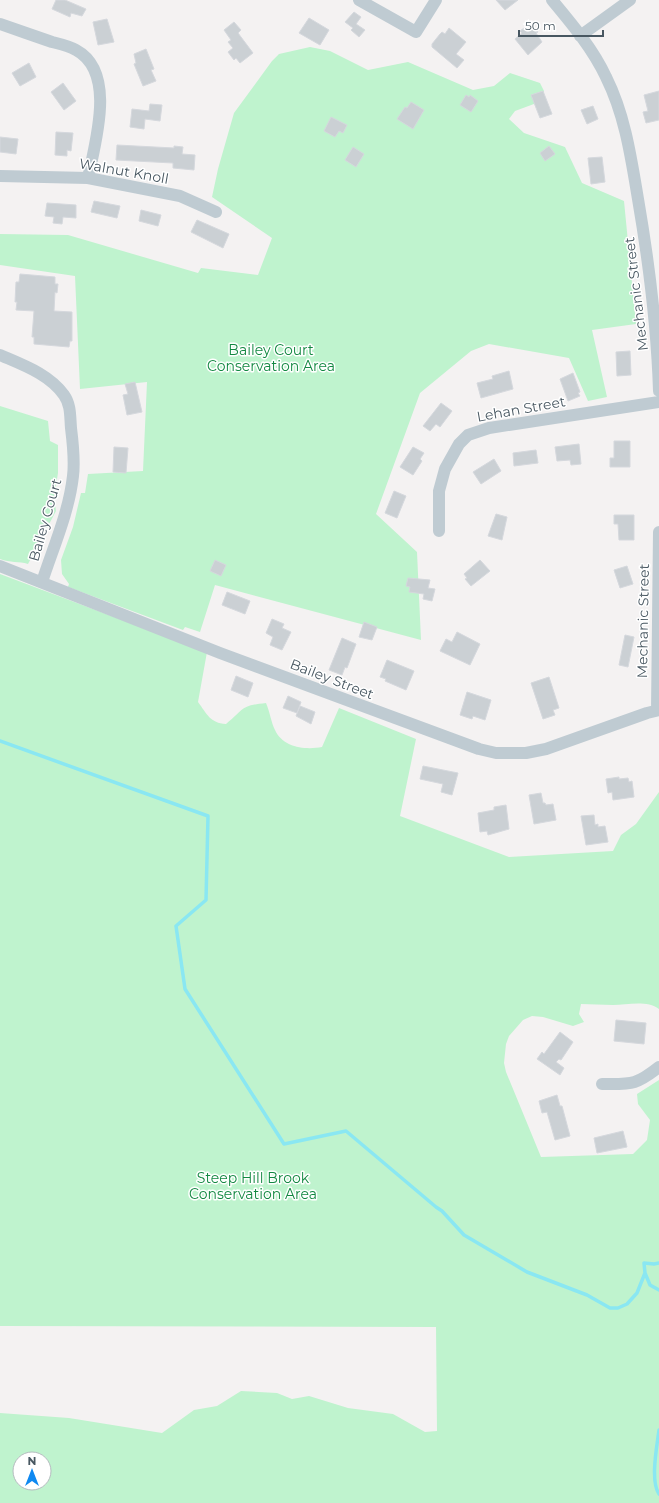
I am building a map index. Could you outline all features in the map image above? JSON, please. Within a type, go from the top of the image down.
[{"type":"street","points":[[359,0],[416,32],[436,0]]},
{"type":"street","name":"Mechanic Street","points":[[552,0],[580,36],[606,76],[616,99],[628,140],[653,305],[658,348],[659,391]]},
{"type":"street","points":[[580,36],[630,0]]},
{"type":"street","points":[[0,24],[76,50],[92,65],[97,76],[100,104],[97,134],[88,178]]},
{"type":"street","name":"Walnut Knoll","points":[[0,176],[88,178],[180,196],[216,212]]},
{"type":"street","name":"Bailey Court","points":[[0,355],[26,366],[48,379],[64,395],[69,406],[73,449],[73,476],[65,513],[42,582]]},
{"type":"street","name":"Lehan Street","points":[[439,531],[439,491],[445,468],[458,444],[468,435],[489,428],[659,402]]},
{"type":"street","name":"Mechanic Street","points":[[658,710],[659,532]]},
{"type":"street","name":"Bailey Street","points":[[0,566],[363,707],[446,738],[496,753],[526,753],[546,749],[658,710]]},
{"type":"street","points":[[602,1084],[629,1084],[643,1080],[659,1067]]},
{"type":"green space","name":"Bailey Court Conservation Area","points":[[310,47],[330,51],[368,70],[408,62],[473,90],[494,86],[510,73],[540,83],[544,91],[542,101],[515,111],[509,119],[524,133],[565,147],[582,183],[624,201],[636,324],[592,330],[607,397],[588,401],[569,358],[489,344],[471,351],[420,393],[376,514],[417,552],[421,640],[215,585],[200,632],[185,627],[183,630],[68,587],[69,584],[62,574],[61,560],[73,527],[81,493],[85,493],[88,474],[143,471],[147,382],[80,389],[75,276],[0,265],[0,234],[68,235],[198,273],[201,268],[258,275],[272,238],[212,197],[218,169],[234,113],[272,61],[279,54]]},
{"type":"green space","points":[[0,406],[48,421],[50,441],[58,445],[58,473],[54,497],[56,511],[28,564],[0,559]]},
{"type":"green space","name":"Steep Hill Brook Conservation Area","points":[[0,574],[207,652],[198,702],[209,717],[216,722],[226,724],[246,707],[266,703],[272,724],[283,741],[302,748],[316,748],[322,747],[339,708],[416,739],[400,816],[509,857],[613,851],[621,835],[636,824],[659,792],[659,1009],[654,1006],[643,1004],[581,1004],[579,1014],[584,1022],[573,1026],[543,1017],[532,1016],[523,1020],[509,1036],[506,1044],[504,1063],[506,1072],[541,1157],[633,1154],[647,1140],[650,1120],[638,1104],[637,1094],[659,1080],[659,1503],[0,1503],[0,1413],[69,1418],[162,1433],[194,1410],[217,1406],[241,1391],[277,1393],[292,1399],[309,1396],[348,1408],[393,1414],[425,1432],[437,1431],[436,1327],[0,1326]]},
{"type":"building","points":[[56,0],[65,0],[86,9],[82,16],[71,13],[70,17],[52,9]]},
{"type":"building","points":[[496,0],[518,0],[505,10]]},
{"type":"building","points":[[354,12],[361,17],[356,24],[365,30],[359,37],[351,30],[353,28],[345,22]]},
{"type":"building","points":[[309,18],[329,30],[320,45],[299,33]]},
{"type":"building","points":[[107,19],[114,42],[98,45],[93,22]]},
{"type":"building","points":[[234,22],[241,30],[238,33],[253,53],[240,63],[236,58],[234,60],[228,52],[233,48],[228,42],[231,40],[224,30]]},
{"type":"building","points":[[531,23],[538,32],[536,33],[542,42],[528,55],[515,39],[522,33],[520,31]]},
{"type":"building","points":[[449,28],[466,42],[456,54],[464,60],[457,68],[432,47],[432,44],[440,34],[442,32],[445,34]]},
{"type":"building","points":[[146,49],[154,69],[151,70],[156,81],[143,86],[134,64],[136,63],[134,54]]},
{"type":"building","points":[[29,63],[36,77],[20,86],[12,73]]},
{"type":"building","points":[[63,83],[76,101],[64,110],[51,92]]},
{"type":"building","points":[[543,91],[552,114],[540,118],[531,95]]},
{"type":"building","points":[[659,91],[659,120],[646,123],[643,112],[648,111],[644,95]]},
{"type":"building","points":[[466,95],[469,97],[470,95],[478,101],[471,112],[460,105]]},
{"type":"building","points":[[411,102],[424,110],[413,129],[397,119],[405,107],[407,108]]},
{"type":"building","points":[[150,104],[162,105],[160,121],[145,119],[144,129],[130,127],[132,109],[149,111]]},
{"type":"building","points":[[593,106],[598,119],[587,124],[581,110]]},
{"type":"building","points":[[331,117],[347,125],[343,133],[339,131],[335,137],[324,131]]},
{"type":"building","points":[[56,132],[73,133],[71,151],[67,150],[67,156],[55,155]]},
{"type":"building","points":[[0,137],[18,139],[16,154],[0,152]]},
{"type":"building","points":[[117,145],[174,148],[174,146],[183,147],[182,154],[195,155],[194,170],[173,168],[173,163],[116,160]]},
{"type":"building","points":[[549,146],[555,154],[545,161],[540,153]]},
{"type":"building","points":[[353,147],[364,154],[356,167],[345,160]]},
{"type":"building","points":[[602,157],[605,182],[591,184],[588,158]]},
{"type":"building","points":[[94,201],[120,206],[117,218],[91,212]]},
{"type":"building","points":[[47,203],[76,205],[76,218],[63,217],[62,224],[53,223],[54,217],[45,216]]},
{"type":"building","points":[[141,210],[161,215],[158,226],[139,221]]},
{"type":"building","points":[[197,220],[229,234],[223,248],[191,232]]},
{"type":"building","points":[[20,274],[55,277],[55,284],[58,284],[57,293],[55,292],[54,311],[72,312],[72,341],[70,341],[69,347],[34,344],[34,337],[32,337],[34,311],[16,310],[16,282],[19,282]]},
{"type":"building","points":[[630,351],[631,375],[617,376],[616,352]]},
{"type":"building","points":[[509,371],[513,389],[481,398],[477,383],[493,379],[492,376]]},
{"type":"building","points":[[573,373],[580,396],[568,401],[560,379]]},
{"type":"building","points":[[135,382],[142,412],[127,415],[123,395],[128,394],[125,384]]},
{"type":"building","points":[[441,403],[452,411],[440,427],[436,424],[430,431],[423,426]]},
{"type":"building","points":[[614,441],[630,441],[630,467],[610,467],[610,458],[614,458]]},
{"type":"building","points":[[579,444],[581,464],[571,465],[570,460],[557,461],[555,447]]},
{"type":"building","points":[[114,447],[128,448],[126,473],[113,472]]},
{"type":"building","points":[[413,447],[424,453],[420,459],[422,461],[413,475],[400,467]]},
{"type":"building","points":[[536,450],[538,463],[514,466],[513,453]]},
{"type":"building","points":[[494,459],[501,471],[481,484],[473,472]]},
{"type":"building","points":[[394,491],[406,496],[397,518],[385,513]]},
{"type":"building","points":[[496,514],[507,517],[502,540],[488,536]]},
{"type":"building","points":[[614,515],[634,515],[634,540],[619,540],[618,524],[614,524]]},
{"type":"building","points":[[215,560],[226,565],[221,576],[210,571]]},
{"type":"building","points":[[480,560],[490,571],[471,586],[465,579],[467,578],[464,574]]},
{"type":"building","points":[[627,566],[633,584],[620,588],[614,570]]},
{"type":"building","points":[[408,578],[430,580],[428,588],[435,589],[432,601],[423,599],[424,594],[409,592],[410,587],[406,586]]},
{"type":"building","points":[[227,592],[250,601],[245,614],[222,605]]},
{"type":"building","points":[[272,619],[284,624],[282,628],[291,632],[282,650],[270,645],[273,637],[266,633]]},
{"type":"building","points":[[364,622],[377,627],[372,640],[359,637]]},
{"type":"building","points":[[457,632],[480,644],[470,665],[440,651],[446,639],[452,642]]},
{"type":"building","points":[[625,635],[634,637],[628,667],[619,665]]},
{"type":"building","points":[[342,638],[356,644],[347,668],[345,667],[342,675],[329,670]]},
{"type":"building","points":[[387,660],[414,671],[406,690],[385,681],[386,679],[380,677]]},
{"type":"building","points":[[236,676],[253,683],[248,697],[231,690]]},
{"type":"building","points":[[549,677],[559,708],[553,710],[555,715],[543,719],[531,683]]},
{"type":"building","points":[[467,692],[491,700],[485,720],[473,716],[472,719],[460,715]]},
{"type":"building","points":[[288,696],[301,702],[297,713],[283,708]]},
{"type":"building","points":[[300,706],[315,712],[311,724],[296,716]]},
{"type":"building","points":[[423,766],[458,773],[452,795],[441,792],[443,784],[420,779]]},
{"type":"building","points":[[619,777],[619,779],[628,778],[629,782],[632,781],[634,797],[613,800],[612,792],[608,793],[606,779]]},
{"type":"building","points":[[541,793],[543,803],[546,805],[553,804],[556,820],[534,824],[529,795]]},
{"type":"building","points":[[506,805],[509,829],[488,835],[487,831],[480,832],[478,813],[494,810],[494,807]]},
{"type":"building","points":[[594,815],[595,825],[598,824],[598,827],[605,826],[608,842],[586,845],[581,816]]},
{"type":"building","points":[[616,1020],[646,1023],[644,1044],[614,1041]]},
{"type":"building","points":[[560,1032],[573,1042],[561,1060],[559,1059],[556,1062],[564,1068],[560,1075],[537,1059],[542,1052],[544,1054]]},
{"type":"building","points":[[557,1095],[560,1106],[562,1106],[570,1136],[555,1140],[547,1112],[542,1113],[539,1101]]},
{"type":"building","points":[[623,1131],[627,1147],[597,1153],[594,1138]]},
{"type":"waterway","points":[[0,741],[208,816],[206,900],[176,926],[185,989],[284,1144],[346,1131],[442,1211],[464,1235],[527,1272],[587,1295],[610,1308],[618,1308],[627,1304],[637,1293],[645,1273]]},
{"type":"waterway","points":[[659,1263],[644,1263],[645,1273],[650,1285],[659,1290]]},
{"type":"waterway","points":[[659,1430],[655,1472],[656,1488],[659,1494]]}]
